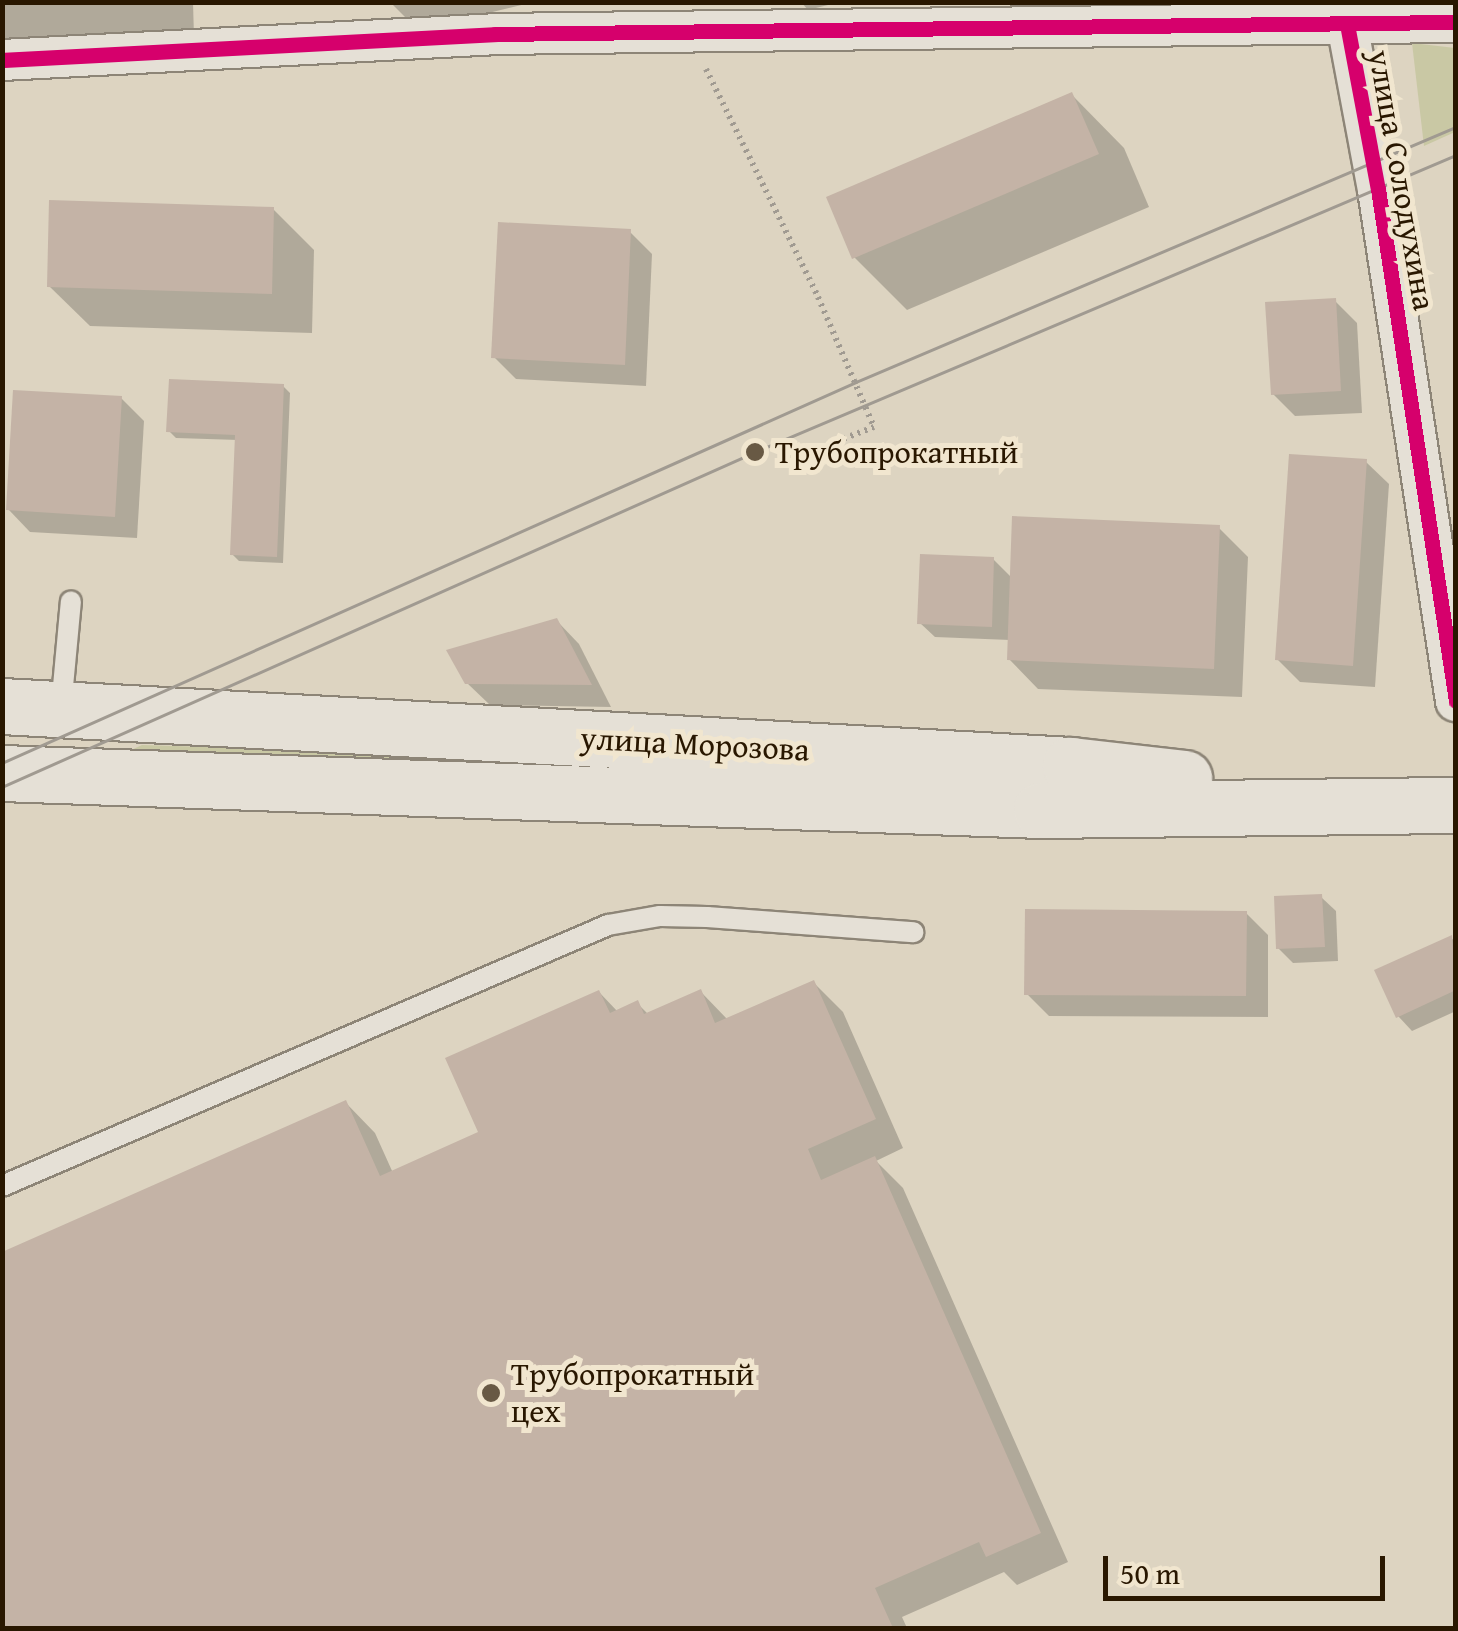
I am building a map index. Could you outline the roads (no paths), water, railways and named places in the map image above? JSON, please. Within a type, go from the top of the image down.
[{"type":"main road","name":"улица Морозова","points":[[2,706],[1070,764],[1386,802]]},
{"type":"main road","name":"улица Морозова","points":[[2,773],[1042,810],[1386,802],[1456,804]]},
{"type":"street","points":[[2,60],[282,42],[687,30],[1456,22]]},
{"type":"street","name":"улица Солодухина","points":[[1347,24],[1378,189],[1456,701]]},
{"type":"lane","points":[[61,709],[71,600]]},
{"type":"lane","points":[[2,1186],[608,925],[660,916],[913,932]]},
{"type":"tram line","points":[[2,763],[856,382],[1456,127]]},
{"type":"tram line","points":[[2,787],[755,452],[1456,155]]},
{"type":"place","name":"Трубопрокатный","points":[[755,452]]},
{"type":"place","name":"Трубопрокатный цех","points":[[491,1393]]}]
